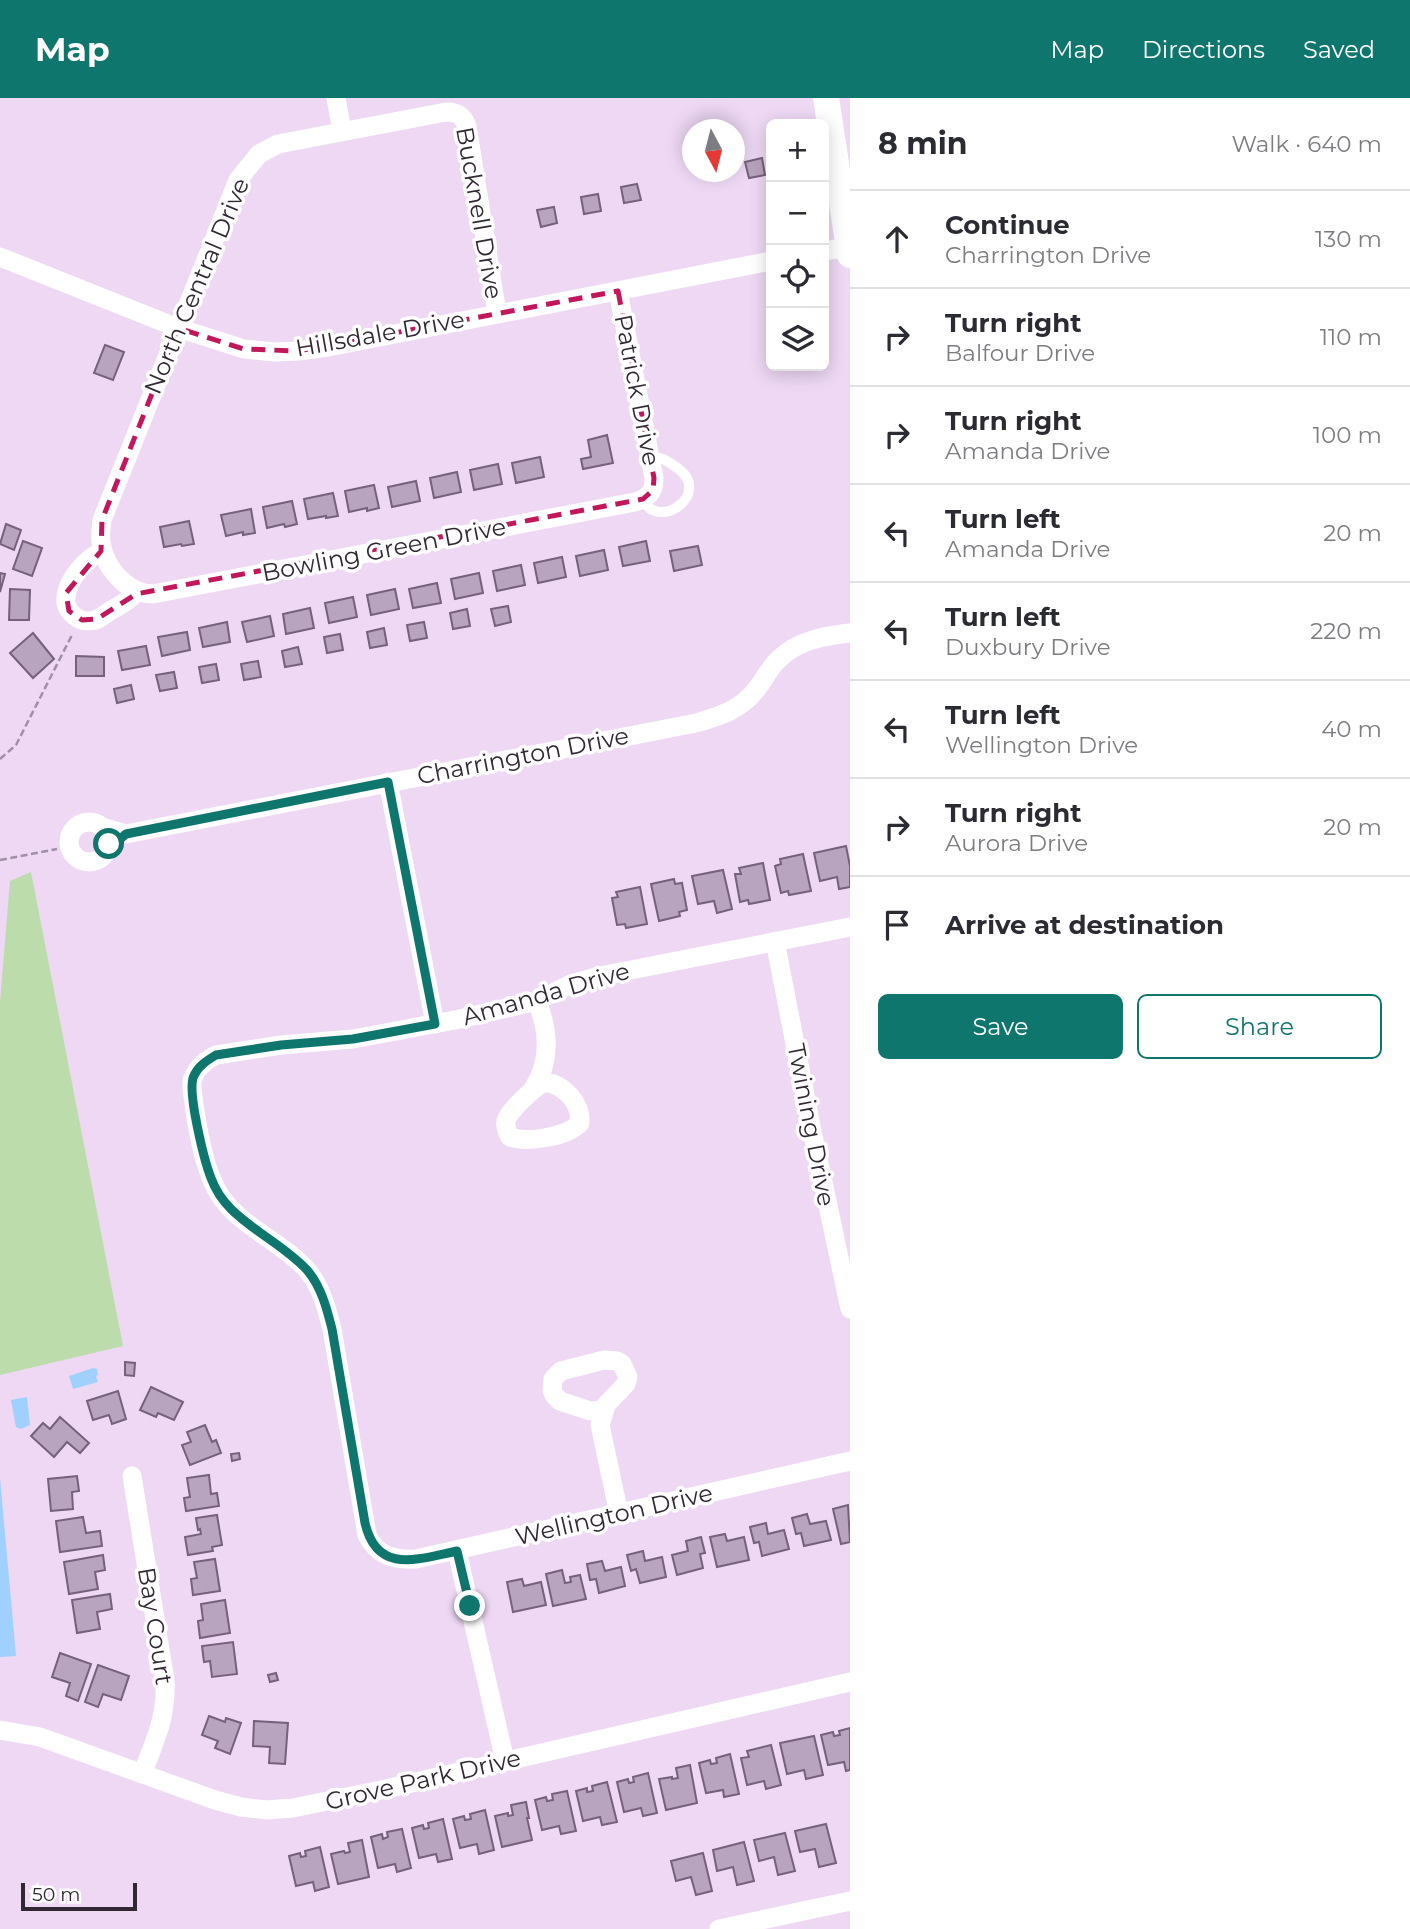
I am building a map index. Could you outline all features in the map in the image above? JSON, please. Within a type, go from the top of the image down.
[{"type":"main road","points":[[826,98],[842,144],[841,251]]},
{"type":"street","points":[[336,98],[342,131]]},
{"type":"street","name":"North Central Drive","points":[[103,551],[102,520],[238,180],[259,154],[278,144],[342,131],[446,112],[459,114]]},
{"type":"street","name":"Bucknell Drive","points":[[459,114],[467,126],[497,313]]},
{"type":"street","name":"Hillsdale Drive","points":[[0,257],[178,328],[244,349],[275,352],[298,351],[766,262]]},
{"type":"street","name":"Patrick Drive","points":[[618,290],[654,478],[648,495]]},
{"type":"street","name":"Bowling Green Drive","points":[[136,591],[153,594],[648,495]]},
{"type":"street","points":[[103,551],[117,575],[136,591],[128,601],[97,619],[82,620],[69,611],[65,602],[66,593],[92,557],[103,551]]},
{"type":"street","name":"Charrington Drive","points":[[126,834],[99,859],[87,862],[75,857],[69,847],[69,839],[76,828],[88,822],[126,834],[726,715],[745,702],[779,659],[795,647],[812,639],[850,633]]},
{"type":"street","points":[[388,782],[435,1024]]},
{"type":"street","points":[[101,827],[108,838],[107,850]]},
{"type":"street","name":"Amanda Drive","points":[[378,1551],[371,1543],[365,1523],[332,1329],[324,1301],[309,1272],[230,1209],[219,1195],[211,1178],[195,1115],[191,1089],[197,1070],[216,1055],[229,1052],[353,1039],[435,1024],[537,1001],[569,985],[595,977],[849,928]]},
{"type":"street","name":"Twining Drive","points":[[775,941],[850,1308]]},
{"type":"street","points":[[537,1001],[545,1020],[547,1044],[544,1067],[533,1089],[508,1114],[507,1131],[510,1137],[520,1140],[538,1139],[574,1129],[580,1123],[577,1103],[544,1067]]},
{"type":"street","points":[[533,1089],[545,1082],[561,1087]]},
{"type":"street","points":[[617,1360],[628,1377],[626,1384],[606,1406],[596,1412],[583,1409],[559,1401],[554,1395],[552,1384],[556,1375],[575,1366],[617,1360]]},
{"type":"street","points":[[606,1406],[600,1425],[619,1514]]},
{"type":"street","points":[[583,1409],[600,1425]]},
{"type":"street","name":"Wellington Drive","points":[[378,1551],[401,1560],[416,1559],[850,1461]]},
{"type":"street","name":"Bay Court","points":[[131,1476],[166,1698],[161,1723],[142,1773]]},
{"type":"street","points":[[457,1551],[505,1761]]},
{"type":"street","name":"Grove Park Drive","points":[[0,1730],[40,1737],[228,1804],[267,1810],[312,1805],[850,1682]]},
{"type":"street","points":[[719,1929],[850,1901]]},
{"type":"lane","points":[[648,495],[645,505],[660,512],[670,511],[679,508],[686,500],[689,489],[682,470],[663,458],[650,457]]},
{"type":"path","points":[[0,759],[16,745],[73,633]]},
{"type":"path","points":[[0,860],[57,849]]},
{"type":"highlighted area","points":[[618,291],[654,478],[653,490],[643,499],[136,594],[97,619],[82,620],[69,611],[66,593],[101,551],[102,520],[178,328],[244,349],[298,351]]},
{"type":"green space","points":[[31,872],[123,1346],[0,1375],[0,1002],[10,881]]},
{"type":"water","points":[[97,1369],[98,1382],[73,1389],[69,1376]]},
{"type":"water","points":[[27,1397],[30,1425],[21,1429],[16,1427],[11,1400]]},
{"type":"water","points":[[0,1478],[16,1656],[0,1657]]},
{"type":"building","points":[[762,158],[765,175],[749,178],[745,162]]},
{"type":"building","points":[[637,184],[641,200],[624,203],[621,187]]},
{"type":"building","points":[[598,194],[601,211],[584,214],[581,197]]},
{"type":"building","points":[[554,207],[557,223],[541,227],[537,210]]},
{"type":"building","points":[[105,345],[124,352],[113,380],[94,373]]},
{"type":"building","points":[[607,435],[613,463],[583,469],[581,459],[591,457],[588,440]]},
{"type":"building","points":[[540,457],[544,477],[516,483],[512,463]]},
{"type":"building","points":[[498,464],[502,484],[474,490],[470,470]]},
{"type":"building","points":[[457,472],[461,492],[434,498],[430,478]]},
{"type":"building","points":[[416,481],[420,501],[392,507],[388,487]]},
{"type":"building","points":[[374,485],[379,508],[349,512],[345,491]]},
{"type":"building","points":[[333,493],[338,516],[308,519],[304,499]]},
{"type":"building","points":[[292,501],[297,524],[267,528],[263,507]]},
{"type":"building","points":[[251,509],[255,533],[243,535],[243,532],[226,536],[221,515]]},
{"type":"building","points":[[189,521],[194,544],[164,547],[160,527]]},
{"type":"building","points":[[6,524],[21,530],[14,550],[0,544]]},
{"type":"building","points":[[23,541],[42,548],[32,576],[13,569]]},
{"type":"building","points":[[646,541],[650,561],[623,566],[619,547]]},
{"type":"building","points":[[698,546],[702,565],[674,571],[670,551]]},
{"type":"building","points":[[604,550],[608,570],[580,576],[576,556]]},
{"type":"building","points":[[562,557],[566,577],[538,583],[534,563]]},
{"type":"building","points":[[521,565],[525,585],[497,591],[493,571]]},
{"type":"building","points":[[0,573],[5,574],[0,592]]},
{"type":"building","points":[[479,573],[483,593],[455,599],[451,579]]},
{"type":"building","points":[[437,583],[441,603],[413,608],[409,589]]},
{"type":"building","points":[[10,589],[30,590],[29,620],[9,620]]},
{"type":"building","points":[[395,589],[399,609],[371,615],[367,595]]},
{"type":"building","points":[[353,597],[357,617],[329,623],[325,603]]},
{"type":"building","points":[[508,606],[511,622],[495,626],[491,609]]},
{"type":"building","points":[[310,608],[314,628],[286,634],[283,614]]},
{"type":"building","points":[[467,609],[470,626],[453,629],[450,613]]},
{"type":"building","points":[[270,616],[274,636],[247,642],[242,622]]},
{"type":"building","points":[[227,622],[230,642],[203,647],[199,628]]},
{"type":"building","points":[[424,622],[427,638],[410,641],[407,625]]},
{"type":"building","points":[[384,628],[387,645],[370,648],[367,632]]},
{"type":"building","points":[[187,632],[190,650],[162,656],[158,637]]},
{"type":"building","points":[[33,633],[54,659],[33,678],[10,653]]},
{"type":"building","points":[[340,634],[343,650],[327,653],[324,637]]},
{"type":"building","points":[[146,646],[150,665],[122,670],[118,651]]},
{"type":"building","points":[[298,647],[302,664],[285,667],[282,651]]},
{"type":"building","points":[[76,656],[104,657],[104,676],[76,676]]},
{"type":"building","points":[[258,661],[261,677],[244,680],[241,664]]},
{"type":"building","points":[[216,664],[219,680],[202,683],[199,667]]},
{"type":"building","points":[[174,672],[177,688],[160,691],[156,675]]},
{"type":"building","points":[[131,685],[134,699],[117,703],[114,689]]},
{"type":"building","points":[[846,846],[850,887],[839,889],[837,877],[820,881],[814,853]]},
{"type":"building","points":[[803,854],[811,891],[789,895],[788,891],[781,893],[775,866],[781,864],[780,859]]},
{"type":"building","points":[[763,863],[770,900],[749,904],[748,900],[740,902],[735,874],[741,874],[739,868]]},
{"type":"building","points":[[723,870],[732,909],[717,913],[714,901],[698,904],[692,876]]},
{"type":"building","points":[[674,879],[675,884],[682,883],[687,910],[679,912],[680,916],[659,921],[651,884]]},
{"type":"building","points":[[640,887],[647,924],[626,928],[625,924],[617,925],[612,898],[618,897],[616,892]]},
{"type":"building","points":[[125,1362],[135,1363],[134,1376],[125,1375]]},
{"type":"building","points":[[151,1387],[183,1402],[174,1420],[158,1413],[156,1417],[140,1410]]},
{"type":"building","points":[[118,1391],[126,1419],[112,1424],[109,1415],[93,1420],[87,1401]]},
{"type":"building","points":[[60,1417],[89,1443],[80,1453],[67,1442],[54,1457],[31,1436],[43,1423],[50,1429]]},
{"type":"building","points":[[205,1425],[212,1442],[216,1440],[221,1453],[190,1465],[182,1445],[191,1442],[187,1432]]},
{"type":"building","points":[[239,1453],[240,1459],[232,1461],[231,1454]]},
{"type":"building","points":[[209,1475],[211,1494],[217,1493],[219,1506],[186,1511],[184,1498],[190,1497],[187,1478]]},
{"type":"building","points":[[77,1476],[79,1491],[72,1492],[73,1509],[51,1511],[48,1479]]},
{"type":"building","points":[[848,1505],[850,1542],[841,1544],[833,1509]]},
{"type":"building","points":[[807,1514],[810,1524],[826,1521],[831,1540],[804,1546],[801,1533],[796,1534],[792,1518]]},
{"type":"building","points":[[217,1515],[222,1545],[212,1547],[213,1551],[188,1555],[185,1537],[201,1534],[196,1518]]},
{"type":"building","points":[[83,1517],[86,1533],[100,1531],[102,1546],[60,1552],[56,1521]]},
{"type":"building","points":[[766,1523],[768,1534],[784,1530],[789,1549],[762,1556],[759,1542],[754,1543],[750,1527]]},
{"type":"building","points":[[725,1534],[727,1541],[744,1537],[749,1560],[717,1567],[710,1537]]},
{"type":"building","points":[[701,1537],[705,1553],[700,1554],[703,1568],[677,1575],[672,1555],[688,1551],[686,1541]]},
{"type":"building","points":[[643,1551],[645,1561],[662,1557],[666,1577],[640,1583],[636,1569],[631,1571],[627,1555]]},
{"type":"building","points":[[103,1555],[105,1570],[95,1572],[98,1589],[69,1594],[64,1562]]},
{"type":"building","points":[[215,1559],[220,1591],[193,1595],[191,1579],[197,1578],[194,1562]]},
{"type":"building","points":[[602,1561],[605,1571],[621,1567],[625,1586],[599,1593],[596,1579],[590,1580],[587,1564]]},
{"type":"building","points":[[562,1570],[565,1583],[571,1582],[570,1577],[580,1575],[586,1599],[553,1606],[546,1574]]},
{"type":"building","points":[[522,1579],[524,1586],[541,1582],[546,1605],[513,1612],[507,1582]]},
{"type":"building","points":[[110,1594],[112,1609],[97,1612],[100,1629],[77,1633],[72,1600]]},
{"type":"building","points":[[225,1600],[230,1633],[200,1638],[198,1621],[203,1620],[201,1604]]},
{"type":"building","points":[[233,1642],[237,1674],[212,1677],[210,1661],[204,1662],[202,1646]]},
{"type":"building","points":[[60,1653],[91,1664],[78,1701],[66,1696],[70,1683],[52,1677]]},
{"type":"building","points":[[98,1665],[129,1676],[121,1700],[103,1694],[98,1707],[85,1702]]},
{"type":"building","points":[[276,1673],[278,1680],[270,1682],[268,1675]]},
{"type":"building","points":[[209,1716],[225,1722],[226,1718],[241,1723],[230,1754],[215,1748],[218,1741],[202,1735]]},
{"type":"building","points":[[254,1721],[288,1723],[285,1764],[269,1763],[270,1747],[253,1746]]},
{"type":"building","points":[[850,1728],[850,1770],[846,1771],[844,1762],[828,1765],[821,1735],[833,1732],[834,1736],[840,1735],[839,1731]]},
{"type":"building","points":[[814,1736],[823,1775],[806,1779],[804,1770],[787,1774],[780,1743]]},
{"type":"building","points":[[771,1745],[781,1785],[766,1789],[764,1781],[747,1785],[741,1758],[749,1757],[747,1751]]},
{"type":"building","points":[[730,1754],[739,1794],[724,1797],[723,1790],[706,1793],[699,1763],[710,1760],[711,1764],[717,1763],[716,1758]]},
{"type":"building","points":[[690,1765],[697,1803],[666,1810],[659,1779],[678,1778],[676,1768]]},
{"type":"building","points":[[648,1773],[657,1813],[643,1816],[641,1808],[624,1812],[617,1782],[628,1779],[629,1783],[634,1782],[633,1777]]},
{"type":"building","points":[[607,1782],[617,1822],[602,1825],[600,1817],[583,1821],[576,1791],[587,1788],[587,1792],[593,1791],[592,1786]]},
{"type":"building","points":[[567,1791],[576,1831],[561,1834],[559,1826],[542,1830],[535,1800],[546,1797],[547,1801],[553,1800],[552,1794]]},
{"type":"building","points":[[526,1802],[532,1840],[502,1847],[495,1816],[508,1813],[508,1816],[513,1815],[511,1805]]},
{"type":"building","points":[[485,1810],[494,1850],[479,1854],[477,1844],[460,1848],[453,1819],[464,1816],[465,1820],[471,1819],[470,1814]]},
{"type":"building","points":[[443,1819],[452,1859],[438,1862],[436,1854],[419,1858],[412,1828],[423,1825],[424,1829],[429,1828],[428,1823]]},
{"type":"building","points":[[826,1824],[836,1863],[819,1867],[815,1849],[800,1852],[795,1831]]},
{"type":"building","points":[[402,1829],[411,1868],[397,1872],[395,1864],[378,1868],[371,1837],[382,1834],[383,1839],[388,1837],[387,1832]]},
{"type":"building","points":[[785,1833],[795,1871],[778,1875],[774,1857],[759,1861],[754,1840]]},
{"type":"building","points":[[362,1840],[369,1877],[338,1884],[331,1854],[350,1852],[348,1843]]},
{"type":"building","points":[[744,1842],[754,1881],[737,1885],[733,1867],[717,1871],[713,1850]]},
{"type":"building","points":[[320,1847],[329,1887],[315,1891],[313,1882],[296,1886],[289,1856],[300,1853],[301,1857],[306,1856],[305,1851]]},
{"type":"building","points":[[703,1853],[712,1891],[696,1895],[691,1877],[676,1881],[671,1861]]},
{"type":"route","points":[[109,844],[107,850],[126,834],[388,782],[435,1024],[353,1039],[281,1045],[216,1055],[197,1070],[191,1089],[211,1178],[219,1195],[230,1209],[309,1272],[324,1301],[332,1329],[367,1535],[371,1543],[388,1557],[401,1560],[457,1551],[470,1606]]}]
